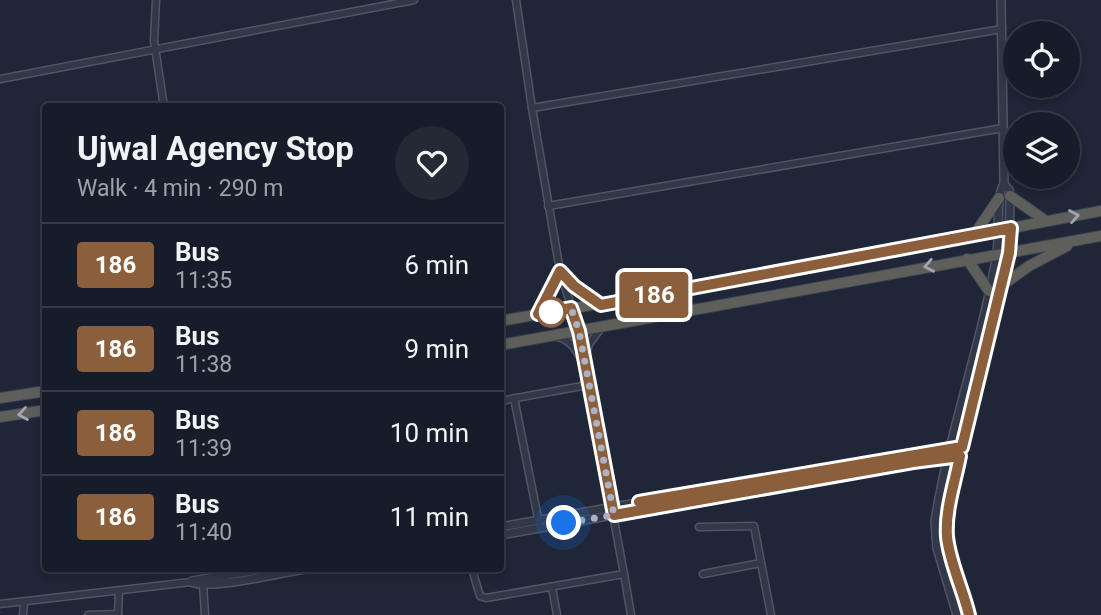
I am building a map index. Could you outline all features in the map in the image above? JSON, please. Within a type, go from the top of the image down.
[{"type":"highway","points":[[974,235],[1004,197],[1046,221]]},
{"type":"highway","points":[[504,320],[601,305],[1101,211]]},
{"type":"highway","points":[[504,344],[1101,236]]},
{"type":"highway","points":[[1001,286],[1029,266],[1080,240]]},
{"type":"highway","points":[[967,259],[989,291]]},
{"type":"highway","points":[[0,398],[42,392]]},
{"type":"highway","points":[[0,418],[42,411]]},
{"type":"street","points":[[156,0],[156,50],[163,103]]},
{"type":"street","points":[[0,79],[414,0]]},
{"type":"street","points":[[516,0],[560,271],[579,331],[631,615]]},
{"type":"street","points":[[548,206],[1003,128],[1001,0]]},
{"type":"street","points":[[532,108],[1002,30]]},
{"type":"street","points":[[957,615],[937,548],[937,508],[989,291],[1004,197],[1008,189]]},
{"type":"street","points":[[969,615],[951,558],[947,534],[960,456],[1009,253],[1011,228],[1004,197]]},
{"type":"street","points":[[560,271],[574,286],[601,305]]},
{"type":"street","points":[[538,314],[560,271]]},
{"type":"street","points":[[585,370],[585,354],[601,327]]},
{"type":"street","points":[[552,336],[571,344],[585,370]]},
{"type":"street","points":[[504,400],[588,385]]},
{"type":"street","points":[[514,398],[539,524]]},
{"type":"street","points":[[504,534],[612,506],[962,447]]},
{"type":"street","points":[[504,527],[614,515],[960,456]]},
{"type":"street","points":[[699,527],[754,526],[771,615]]},
{"type":"street","points":[[703,574],[761,563]]},
{"type":"street","points":[[200,572],[205,615]]},
{"type":"street","points":[[199,582],[249,572]]},
{"type":"street","points":[[0,604],[280,572]]},
{"type":"street","points":[[473,572],[480,596],[486,598],[624,574]]},
{"type":"street","points":[[552,587],[556,615]]},
{"type":"street","points":[[88,615],[118,614],[119,591]]},
{"type":"street","points":[[23,615],[24,603]]},
{"type":"bus line","name":"186","points":[[639,502],[962,447],[1009,253],[1011,228],[601,305],[574,286],[560,271],[538,314],[571,308],[579,331],[614,515],[960,456],[947,521],[947,534],[951,558],[969,615]]},
{"type":"route","points":[[551,312],[571,308],[579,331],[614,515],[564,523]]}]
